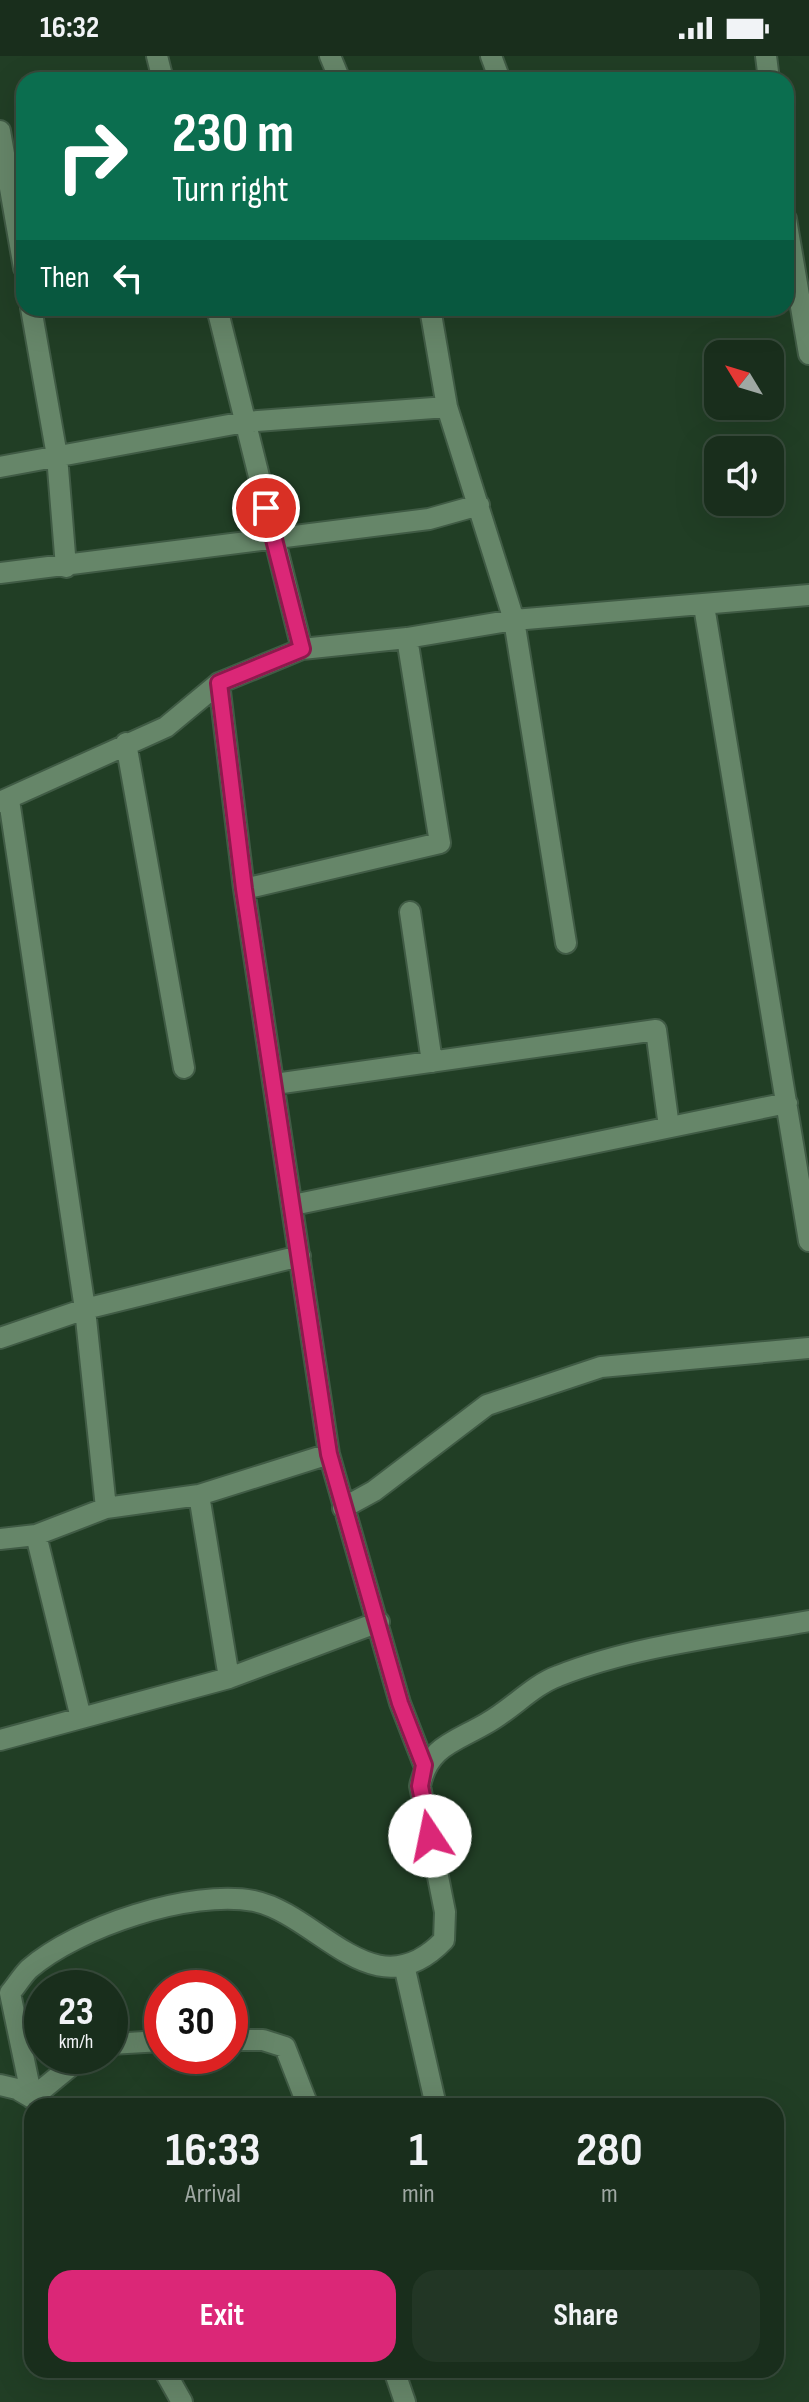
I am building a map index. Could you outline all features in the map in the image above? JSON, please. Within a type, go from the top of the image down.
[{"type":"street","points":[[0,131],[16,222]]},
{"type":"street","points":[[794,266],[809,354]]},
{"type":"street","points":[[32,316],[57,456],[66,567]]},
{"type":"street","points":[[219,316],[302,649]]},
{"type":"street","points":[[431,316],[447,407],[514,620],[566,943]]},
{"type":"street","points":[[0,467],[245,422],[447,407]]},
{"type":"street","points":[[0,573],[429,519],[479,505]]},
{"type":"street","points":[[106,1508],[85,1309],[5,801],[166,727],[219,683],[302,649],[407,638],[514,620],[809,595]]},
{"type":"street","points":[[704,606],[809,1241]]},
{"type":"street","points":[[244,889],[440,843],[407,638]]},
{"type":"street","points":[[38,2098],[10,1993],[29,1969],[74,1941],[145,1912],[204,1901],[254,1901],[280,1911],[347,1956],[377,1965],[404,1965],[429,1956],[444,1940],[445,1912],[420,1786],[424,1765],[400,1703],[329,1454],[244,889],[219,683]]},
{"type":"street","points":[[126,743],[184,1068]]},
{"type":"street","points":[[410,912],[432,1062]]},
{"type":"street","points":[[275,1084],[656,1030],[669,1127]]},
{"type":"street","points":[[293,1205],[787,1103]]},
{"type":"street","points":[[0,1338],[85,1309],[300,1256]]},
{"type":"street","points":[[343,1508],[374,1491],[487,1405],[601,1367],[809,1348]]},
{"type":"street","points":[[0,1539],[36,1535],[106,1508],[199,1495],[329,1454]]},
{"type":"street","points":[[199,1495],[229,1678]]},
{"type":"street","points":[[36,1535],[81,1718]]},
{"type":"street","points":[[424,1765],[441,1747],[501,1716],[555,1677],[645,1651],[809,1621]]},
{"type":"street","points":[[0,1740],[229,1678],[379,1622]]},
{"type":"street","points":[[404,1965],[434,2098]]},
{"type":"street","points":[[248,2040],[263,2040],[285,2047],[305,2098]]},
{"type":"street","points":[[43,2098],[66,2074]]},
{"type":"street","points":[[0,2085],[17,2089],[32,2098]]},
{"type":"street","points":[[168,2378],[182,2402]]},
{"type":"street","points":[[397,2378],[405,2402]]},
{"type":"route","points":[[266,508],[302,649],[219,683],[244,889],[329,1454],[400,1703],[424,1765],[420,1786],[430,1836]]}]
